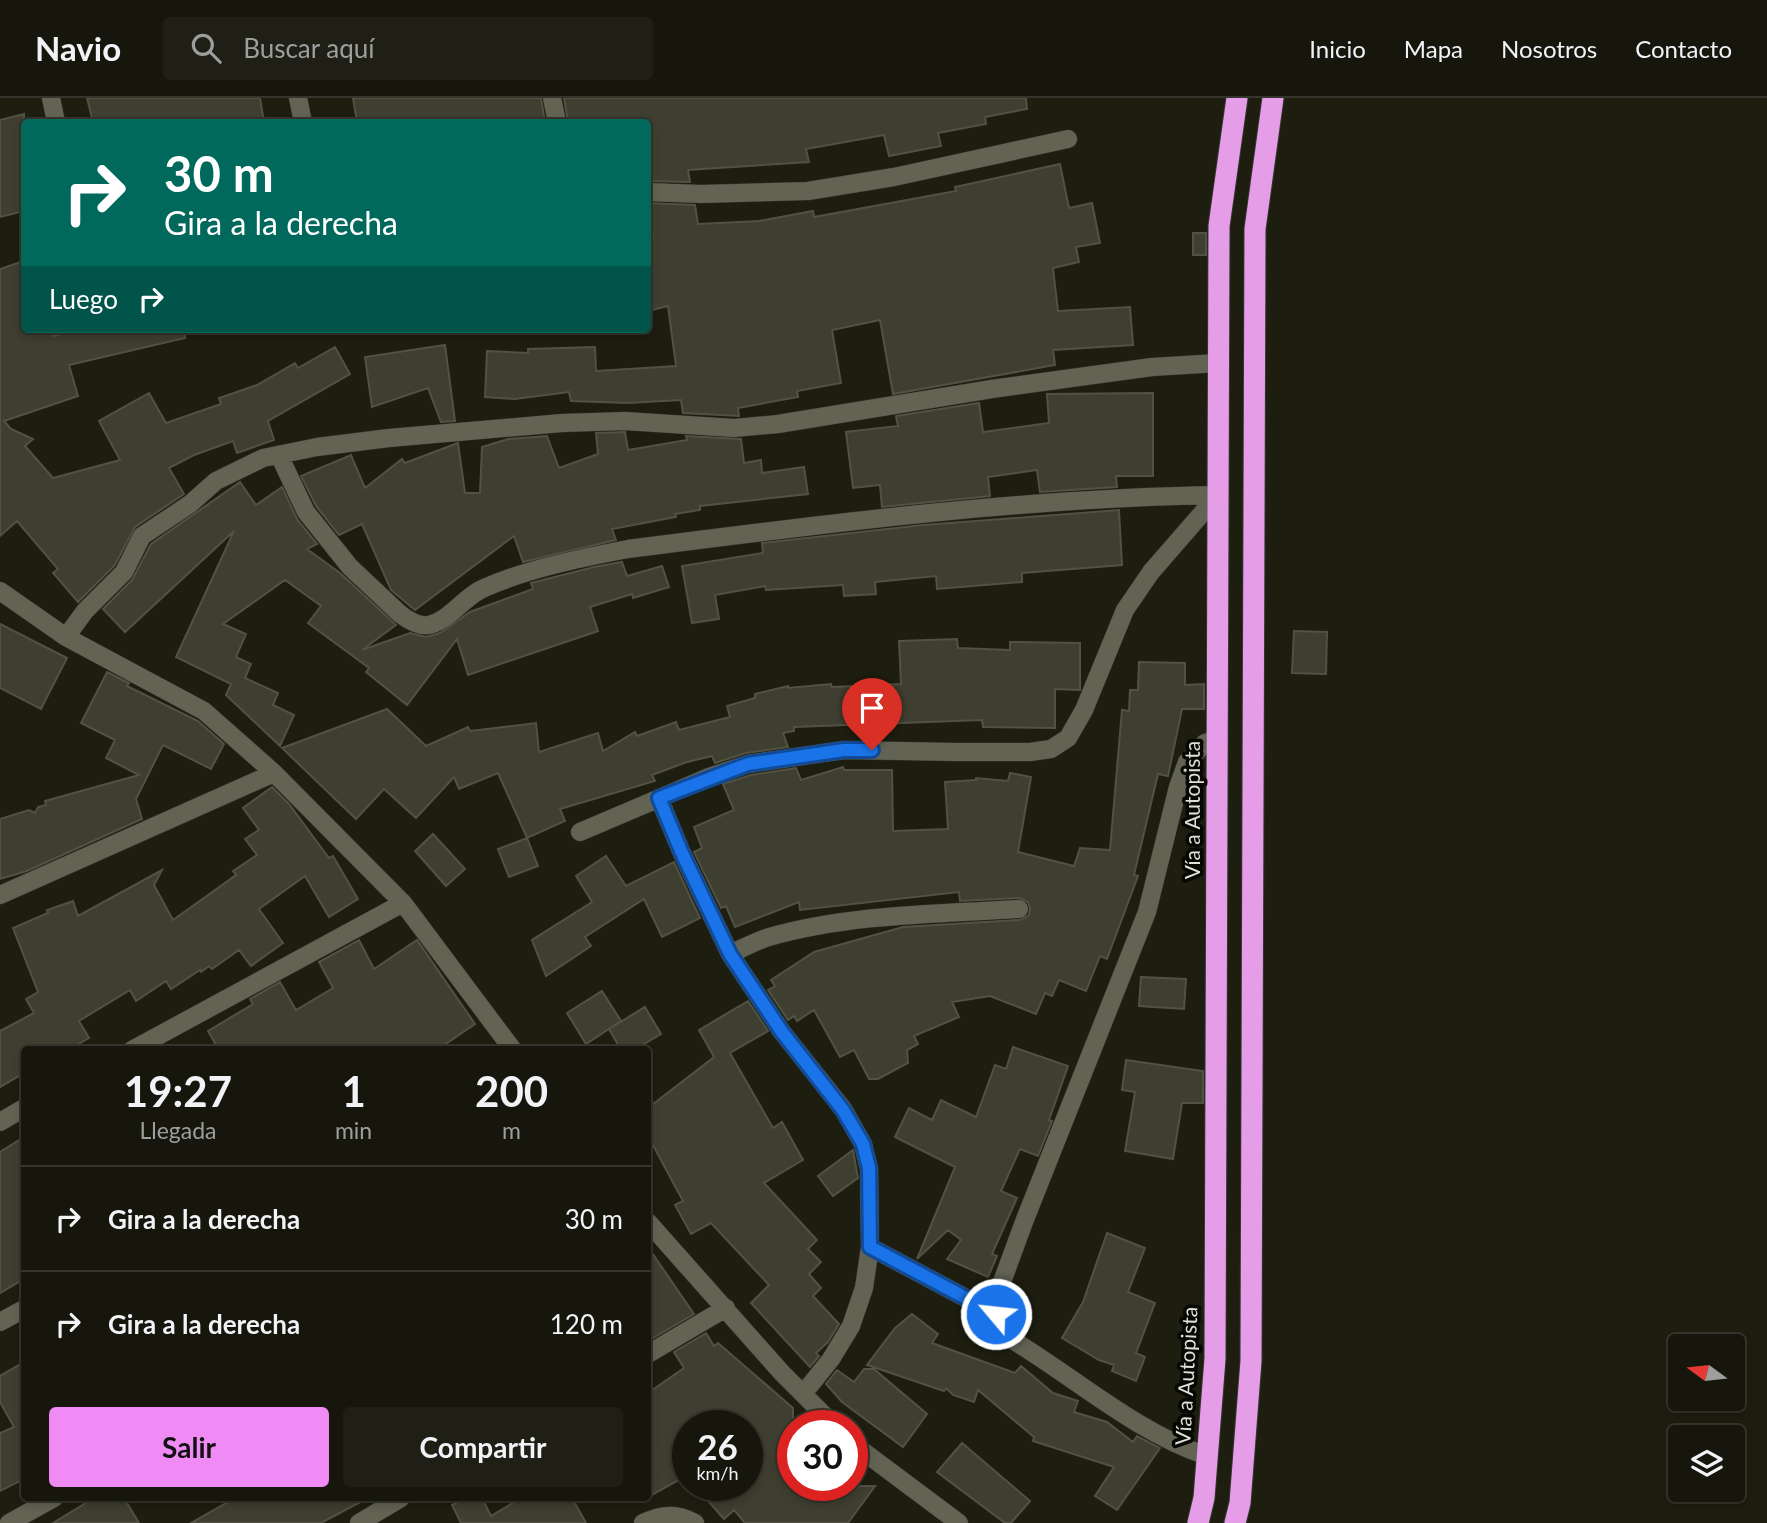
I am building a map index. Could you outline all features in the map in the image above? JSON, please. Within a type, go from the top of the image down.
[{"type":"highway","name":"Vía a Autopista","points":[[1199,1523],[1204,1498],[1215,1359],[1219,226],[1237,98]]},
{"type":"highway","points":[[1235,1523],[1240,1503],[1251,1361],[1255,229],[1273,98]]},
{"type":"street","points":[[51,98],[55,119]]},
{"type":"street","points":[[298,98],[302,119]]},
{"type":"street","points":[[552,98],[556,119]]},
{"type":"street","points":[[651,192],[701,194],[808,191],[894,177],[1068,139]]},
{"type":"street","points":[[66,637],[85,611],[124,572],[142,536],[190,503],[216,481],[263,458],[317,447],[389,438],[562,423],[625,421],[734,428],[778,424],[1152,367],[1218,363]]},
{"type":"street","points":[[279,455],[306,512],[350,567],[400,614],[426,626],[441,620],[462,600],[492,584],[580,559],[628,549],[940,513],[1085,500],[1218,495]]},
{"type":"street","points":[[580,832],[748,764],[844,750],[1030,752],[1051,749],[1069,738],[1084,710],[1131,600],[1150,572],[1218,495]]},
{"type":"street","points":[[0,591],[66,637],[204,711],[274,773],[403,903],[507,1046]]},
{"type":"street","points":[[1207,1456],[1177,1446],[1144,1427],[1014,1341],[999,1325],[995,1301],[1147,912],[1178,787],[1187,762],[1205,743],[1217,739]]},
{"type":"street","points":[[0,895],[274,773]]},
{"type":"street","points":[[659,798],[730,954],[782,1032],[843,1110],[863,1144],[869,1168],[870,1247],[864,1288],[852,1326],[831,1359],[803,1394]]},
{"type":"street","points":[[139,1046],[403,903]]},
{"type":"street","points":[[730,954],[767,938],[820,926],[890,917],[1018,909]]},
{"type":"street","points":[[0,1122],[21,1110]]},
{"type":"street","points":[[651,1225],[782,1373],[819,1410]]},
{"type":"street","points":[[870,1247],[996,1314]]},
{"type":"street","points":[[651,1352],[726,1308]]},
{"type":"street","points":[[0,1322],[21,1311]]},
{"type":"street","points":[[868,1455],[959,1523]]},
{"type":"street","points":[[9,1523],[49,1501]]},
{"type":"street","points":[[359,1523],[396,1501]]},
{"type":"street","points":[[643,1523],[659,1516],[670,1515],[695,1523]]},
{"type":"building","points":[[87,98],[260,98],[264,119],[92,119]]},
{"type":"building","points":[[353,98],[541,98],[544,119],[356,119]]},
{"type":"building","points":[[564,98],[1026,98],[1027,109],[985,117],[986,124],[938,133],[941,146],[889,156],[884,135],[806,149],[809,162],[688,170],[690,182],[651,181],[651,119],[568,119]]},
{"type":"building","points":[[24,114],[24,119],[21,119],[21,212],[0,217],[0,120]]},
{"type":"building","points":[[1060,164],[1069,208],[1092,203],[1100,243],[1076,247],[1079,262],[1053,268],[1058,311],[1130,307],[1133,345],[1053,350],[1055,365],[893,394],[880,320],[832,330],[841,383],[797,391],[798,397],[738,408],[739,416],[683,413],[681,400],[628,403],[571,401],[569,392],[515,399],[485,397],[487,351],[528,353],[528,349],[595,347],[596,371],[676,366],[668,306],[651,310],[651,203],[695,205],[698,224],[759,221],[813,211],[814,217],[956,191],[955,187]]},
{"type":"building","points":[[1193,233],[1206,233],[1206,255],[1193,255]]},
{"type":"building","points":[[21,262],[21,333],[52,333],[53,336],[65,333],[184,333],[185,338],[69,365],[78,396],[4,421],[11,429],[33,439],[25,446],[53,478],[120,460],[99,421],[149,393],[166,423],[221,404],[219,398],[257,385],[295,363],[298,368],[335,347],[350,374],[268,421],[274,440],[237,453],[233,441],[194,455],[169,468],[184,494],[135,527],[115,565],[78,602],[53,573],[58,569],[17,521],[0,536],[0,269]]},
{"type":"building","points":[[445,345],[455,421],[441,422],[428,388],[372,407],[365,357]]},
{"type":"building","points":[[1153,393],[1153,476],[1116,476],[1117,487],[1040,492],[1037,470],[988,477],[990,496],[882,507],[880,485],[853,488],[846,432],[898,426],[896,416],[979,403],[983,432],[1049,423],[1047,394]]},
{"type":"building","points":[[625,432],[628,450],[687,440],[686,436],[741,439],[744,463],[761,460],[762,473],[804,467],[808,494],[700,506],[700,510],[675,514],[676,517],[612,529],[616,540],[523,562],[514,536],[415,610],[391,590],[362,524],[339,535],[316,506],[301,476],[351,455],[365,488],[402,459],[405,463],[458,443],[465,493],[480,493],[482,447],[508,439],[547,436],[559,468],[598,454],[596,433]]},
{"type":"building","points":[[240,482],[256,505],[282,487],[297,519],[317,544],[307,549],[340,573],[396,625],[362,650],[410,633],[426,637],[440,633],[470,612],[533,589],[531,583],[594,567],[622,562],[627,576],[662,566],[669,587],[633,598],[632,594],[590,607],[598,631],[468,675],[457,639],[407,705],[366,672],[369,668],[308,623],[321,606],[285,580],[223,624],[246,634],[236,657],[251,664],[245,678],[278,693],[273,705],[294,715],[280,746],[226,695],[231,684],[176,657],[234,531],[125,632],[103,609],[132,580],[151,544]]},
{"type":"building","points":[[1119,510],[1122,565],[1022,573],[1022,582],[937,589],[936,576],[875,582],[876,594],[844,596],[843,585],[766,590],[765,586],[715,595],[719,619],[692,623],[682,566],[763,553],[762,543],[923,525]]},
{"type":"building","points":[[0,624],[67,658],[41,709],[0,688]]},
{"type":"building","points":[[1294,631],[1327,632],[1326,674],[1292,673]]},
{"type":"building","points":[[957,639],[958,648],[1010,650],[1010,642],[1080,643],[1080,690],[1055,689],[1055,728],[983,727],[982,720],[794,727],[794,731],[783,733],[788,747],[746,753],[715,763],[712,756],[687,762],[652,775],[655,781],[560,809],[565,821],[527,838],[498,773],[459,789],[454,777],[416,818],[384,789],[356,819],[282,748],[387,709],[426,746],[468,727],[470,731],[536,723],[539,752],[598,733],[603,751],[635,732],[637,736],[676,722],[679,730],[730,717],[727,706],[755,698],[755,694],[788,686],[901,684],[899,641]]},
{"type":"building","points":[[1139,662],[1185,663],[1185,685],[1204,684],[1204,709],[1182,709],[1168,776],[1158,774],[1134,875],[1138,876],[1107,959],[1100,956],[1086,991],[1059,980],[1052,996],[1045,993],[1036,1014],[990,996],[952,1002],[959,1017],[914,1036],[918,1044],[907,1050],[908,1063],[878,1079],[869,1079],[854,1050],[840,1057],[814,1010],[797,1021],[794,1016],[788,1020],[768,990],[775,986],[771,980],[814,952],[903,927],[1020,920],[1029,915],[1030,908],[1028,902],[1019,898],[960,901],[959,892],[800,910],[799,902],[735,927],[726,906],[721,908],[694,852],[702,848],[694,827],[734,810],[723,784],[751,775],[796,768],[801,780],[843,767],[844,770],[892,770],[893,831],[948,829],[945,782],[976,778],[1008,781],[1010,773],[1031,777],[1018,852],[1074,866],[1080,848],[1110,850],[1122,710],[1129,711],[1130,690],[1138,690]]},
{"type":"building","points":[[107,672],[129,683],[127,686],[198,721],[224,744],[211,769],[163,745],[136,799],[142,819],[27,871],[0,879],[0,819],[29,810],[35,813],[38,807],[46,805],[45,801],[139,775],[106,758],[115,740],[81,723]]},
{"type":"building","points":[[272,787],[289,804],[329,858],[333,856],[358,899],[329,917],[305,876],[259,909],[283,943],[251,966],[239,950],[212,969],[209,966],[201,972],[200,970],[171,989],[166,981],[136,1001],[130,990],[79,1021],[89,1038],[75,1046],[21,1046],[21,1075],[0,1087],[0,1031],[34,1013],[26,999],[38,992],[13,928],[48,913],[47,910],[73,901],[78,916],[162,870],[154,885],[173,920],[236,875],[233,871],[257,855],[245,839],[259,830],[243,808]]},
{"type":"building","points":[[433,834],[465,869],[446,886],[415,851]]},
{"type":"building","points":[[527,838],[538,866],[509,877],[498,849]]},
{"type":"building","points":[[606,856],[626,886],[674,862],[700,918],[662,937],[644,899],[585,937],[591,946],[546,976],[532,940],[592,902],[576,876]]},
{"type":"building","points":[[359,940],[374,969],[417,940],[475,1024],[443,1046],[217,1046],[208,1031],[253,1004],[250,999],[280,982],[296,1010],[333,988],[319,962]]},
{"type":"building","points":[[1141,977],[1186,979],[1184,1009],[1139,1006]]},
{"type":"building","points":[[602,991],[621,1021],[586,1044],[567,1013]]},
{"type":"building","points":[[748,1001],[768,1031],[730,1053],[773,1128],[782,1122],[803,1160],[764,1183],[817,1240],[808,1249],[821,1262],[809,1274],[821,1288],[813,1296],[839,1324],[828,1342],[816,1353],[819,1356],[810,1367],[751,1303],[769,1285],[711,1223],[691,1234],[675,1205],[683,1201],[651,1142],[651,1106],[714,1057],[699,1030]]},
{"type":"building","points":[[645,1007],[661,1034],[641,1046],[619,1046],[609,1029]]},
{"type":"building","points":[[1013,1047],[1068,1066],[1049,1120],[1052,1121],[1038,1156],[1020,1149],[1001,1191],[1017,1198],[992,1254],[997,1256],[988,1277],[947,1259],[961,1240],[948,1230],[917,1259],[955,1167],[895,1137],[909,1108],[932,1120],[941,1100],[976,1117],[995,1065],[1006,1069]]},
{"type":"building","points":[[1126,1060],[1203,1071],[1203,1103],[1182,1103],[1173,1159],[1125,1151],[1135,1092],[1122,1090]]},
{"type":"building","points":[[21,1139],[21,1281],[0,1293],[0,1152]]},
{"type":"building","points":[[853,1150],[858,1178],[833,1196],[818,1176]]},
{"type":"building","points":[[1107,1233],[1145,1248],[1128,1292],[1155,1303],[1136,1353],[1145,1357],[1136,1381],[1112,1371],[1114,1365],[1099,1360],[1062,1338],[1083,1302]]},
{"type":"building","points":[[651,1251],[694,1314],[651,1339]]},
{"type":"building","points":[[912,1314],[938,1334],[932,1343],[1015,1373],[1021,1366],[1053,1393],[1078,1401],[1074,1412],[1107,1422],[1133,1442],[1137,1436],[1160,1448],[1117,1510],[1095,1496],[1114,1467],[1033,1441],[1034,1437],[978,1390],[974,1402],[953,1395],[946,1388],[944,1391],[867,1365],[895,1328]]},
{"type":"building","points":[[706,1333],[714,1346],[718,1343],[793,1408],[777,1410],[777,1501],[864,1501],[848,1523],[745,1523],[734,1510],[724,1519],[708,1501],[763,1501],[763,1410],[672,1410],[672,1484],[651,1495],[651,1391],[684,1368],[674,1352]]},
{"type":"building","points":[[21,1364],[21,1480],[0,1491],[0,1433],[14,1427],[0,1402],[0,1376]]},
{"type":"building","points":[[864,1369],[874,1369],[927,1414],[903,1447],[868,1421],[868,1410],[853,1410],[826,1384],[837,1370],[854,1382]]},
{"type":"building","points":[[962,1443],[1030,1501],[1011,1523],[1005,1523],[937,1472]]},
{"type":"building","points":[[868,1486],[875,1486],[868,1496]]},
{"type":"building","points":[[89,1501],[126,1501],[139,1523],[53,1523]]},
{"type":"building","points":[[230,1501],[362,1501],[321,1523],[191,1523]]},
{"type":"building","points":[[460,1501],[484,1501],[491,1516],[516,1501],[574,1501],[586,1523],[461,1523],[452,1505]]},
{"type":"route","points":[[872,750],[844,750],[748,764],[659,798],[730,954],[782,1032],[843,1110],[863,1144],[869,1168],[870,1247],[996,1314]]}]
